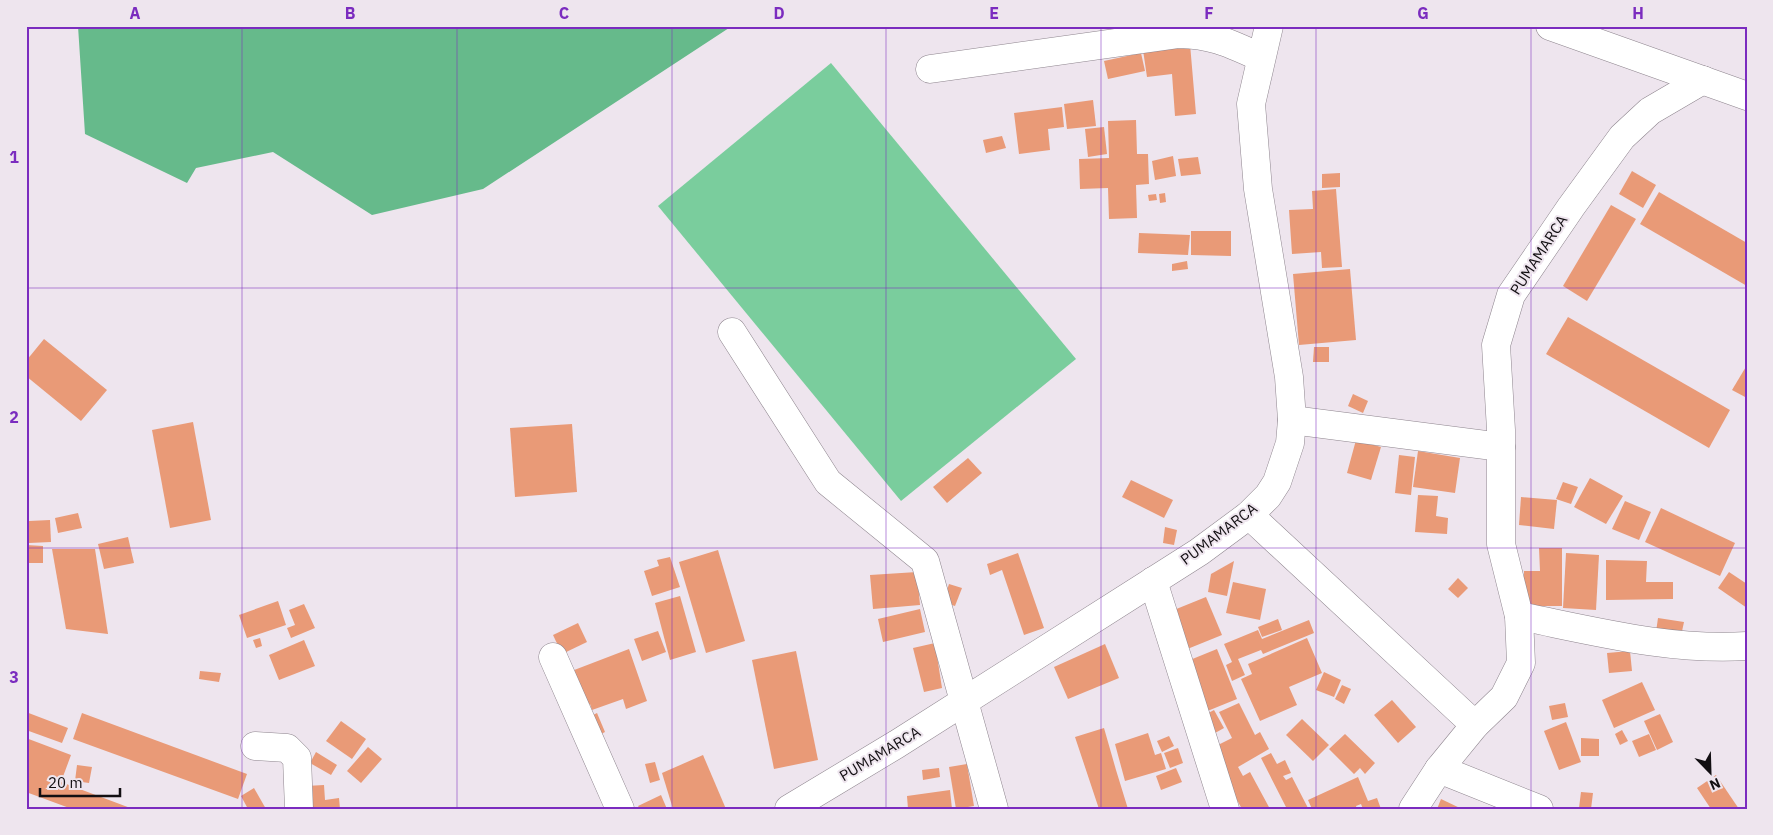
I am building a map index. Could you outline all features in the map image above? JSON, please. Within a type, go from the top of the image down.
[{"type":"street","name":"PUMAMARCA","points":[[788,809],[966,701],[1199,552],[1249,514],[1268,496],[1278,482],[1290,443],[1292,420],[1289,376],[1258,180],[1252,104],[1268,26]]},
{"type":"street","points":[[1550,26],[1747,96]]},
{"type":"street","points":[[930,69],[1179,34],[1204,35],[1226,42],[1260,58]]},
{"type":"street","name":"PUMAMARCA","points":[[1413,809],[1439,769],[1475,724],[1504,697],[1521,663],[1519,616],[1501,544],[1501,447],[1496,345],[1511,295],[1570,207],[1622,138],[1650,111],[1703,80]]},
{"type":"street","points":[[732,332],[828,482],[926,561],[966,701],[994,809]]},
{"type":"street","points":[[1292,420],[1501,447]]},
{"type":"street","points":[[1249,514],[1475,724]]},
{"type":"street","points":[[1153,581],[1225,809]]},
{"type":"street","points":[[1519,616],[1645,641],[1713,648],[1747,646]]},
{"type":"street","points":[[553,657],[620,809]]},
{"type":"street","points":[[255,746],[287,748],[297,758],[299,809]]},
{"type":"street","points":[[1439,769],[1539,809]]},
{"type":"green space","points":[[78,26],[732,26],[483,189],[372,215],[273,152],[196,168],[187,183],[85,134]]},
{"type":"green space","points":[[831,63],[1076,359],[901,501],[658,206]]},
{"type":"building","points":[[1190,44],[1196,114],[1175,116],[1172,74],[1147,77],[1143,50]]},
{"type":"building","points":[[1141,53],[1145,71],[1108,79],[1104,61]]},
{"type":"building","points":[[1093,100],[1096,126],[1067,129],[1064,104]]},
{"type":"building","points":[[1062,107],[1064,127],[1048,129],[1050,150],[1019,154],[1014,113]]},
{"type":"building","points":[[1136,120],[1137,154],[1148,154],[1149,184],[1136,185],[1137,218],[1109,219],[1108,188],[1080,189],[1079,159],[1109,158],[1108,121]]},
{"type":"building","points":[[1104,127],[1107,154],[1088,157],[1085,129]]},
{"type":"building","points":[[1002,136],[1006,148],[986,153],[983,140]]},
{"type":"building","points":[[1173,156],[1176,176],[1155,180],[1152,161]]},
{"type":"building","points":[[1198,157],[1201,174],[1181,176],[1178,159]]},
{"type":"building","points":[[1632,171],[1656,185],[1643,208],[1619,194]]},
{"type":"building","points":[[1340,173],[1340,187],[1322,188],[1322,174]]},
{"type":"building","points":[[1336,189],[1342,267],[1322,268],[1321,252],[1292,254],[1289,210],[1313,209],[1312,191]]},
{"type":"building","points":[[1659,192],[1747,243],[1747,286],[1640,224]]},
{"type":"building","points":[[1165,193],[1166,202],[1160,203],[1159,194]]},
{"type":"building","points":[[1156,194],[1157,200],[1149,201],[1148,195]]},
{"type":"building","points":[[1611,205],[1636,219],[1587,301],[1563,286]]},
{"type":"building","points":[[1191,231],[1231,231],[1231,256],[1191,255]]},
{"type":"building","points":[[1139,233],[1190,235],[1188,255],[1138,253]]},
{"type":"building","points":[[1187,261],[1188,269],[1172,271],[1172,264]]},
{"type":"building","points":[[1350,269],[1356,340],[1299,345],[1293,274]]},
{"type":"building","points":[[1568,317],[1730,410],[1709,448],[1546,354]]},
{"type":"building","points":[[44,339],[107,390],[81,421],[26,376],[26,361]]},
{"type":"building","points":[[1314,347],[1329,347],[1329,362],[1313,362]]},
{"type":"building","points":[[1747,365],[1747,398],[1732,390]]},
{"type":"building","points":[[1353,394],[1368,401],[1363,413],[1348,406]]},
{"type":"building","points":[[193,422],[211,520],[170,528],[152,430]]},
{"type":"building","points":[[572,424],[577,492],[515,497],[510,428]]},
{"type":"building","points":[[1356,440],[1381,447],[1371,480],[1347,473]]},
{"type":"building","points":[[1418,451],[1460,458],[1455,493],[1413,487]]},
{"type":"building","points":[[1399,455],[1415,457],[1411,495],[1395,493]]},
{"type":"building","points":[[968,458],[982,473],[947,503],[933,487]]},
{"type":"building","points":[[1590,478],[1623,496],[1606,524],[1574,507]]},
{"type":"building","points":[[1131,480],[1173,500],[1164,518],[1122,497]]},
{"type":"building","points":[[1563,482],[1578,487],[1571,504],[1556,499]]},
{"type":"building","points":[[1418,495],[1438,496],[1436,516],[1448,518],[1447,534],[1415,532]]},
{"type":"building","points":[[1521,497],[1557,500],[1554,529],[1519,525]]},
{"type":"building","points":[[1625,501],[1651,512],[1639,540],[1612,529]]},
{"type":"building","points":[[1661,508],[1735,543],[1720,576],[1645,542]]},
{"type":"building","points":[[78,513],[82,528],[58,533],[55,518]]},
{"type":"building","points":[[50,520],[51,542],[29,543],[29,521]]},
{"type":"building","points":[[1165,527],[1177,530],[1174,545],[1163,543]]},
{"type":"building","points":[[128,537],[134,563],[104,569],[98,544]]},
{"type":"building","points":[[26,545],[43,546],[43,563],[26,563]]},
{"type":"building","points":[[1539,548],[1562,548],[1562,606],[1524,606],[1524,571],[1540,571]]},
{"type":"building","points":[[52,549],[95,549],[108,634],[66,629]]},
{"type":"building","points":[[718,550],[745,641],[706,653],[679,562]]},
{"type":"building","points":[[1018,553],[1044,628],[1024,635],[1002,570],[990,575],[987,564]]},
{"type":"building","points":[[1566,553],[1599,555],[1596,610],[1563,608]]},
{"type":"building","points":[[670,557],[680,587],[652,596],[644,571],[659,566],[657,560]]},
{"type":"building","points":[[1606,560],[1647,561],[1646,582],[1673,582],[1673,599],[1606,600]]},
{"type":"building","points":[[1234,561],[1227,596],[1208,592],[1211,574]]},
{"type":"building","points":[[917,572],[920,605],[873,609],[870,575]]},
{"type":"building","points":[[1729,572],[1747,584],[1747,608],[1718,588]]},
{"type":"building","points":[[1458,578],[1468,588],[1458,598],[1448,589]]},
{"type":"building","points":[[1233,582],[1266,589],[1260,620],[1226,613]]},
{"type":"building","points":[[949,584],[962,588],[955,606],[943,602]]},
{"type":"building","points":[[680,596],[696,652],[670,660],[655,603]]},
{"type":"building","points":[[1206,597],[1222,635],[1180,652],[1164,614]]},
{"type":"building","points":[[278,601],[286,625],[247,638],[239,615]]},
{"type":"building","points":[[304,604],[315,628],[291,638],[287,628],[295,625],[289,610]]},
{"type":"building","points":[[920,609],[925,632],[883,642],[878,619]]},
{"type":"building","points":[[1658,618],[1684,622],[1681,636],[1656,632]]},
{"type":"building","points":[[1278,619],[1282,630],[1262,637],[1258,627]]},
{"type":"building","points":[[1309,620],[1314,633],[1263,654],[1261,650],[1238,659],[1245,675],[1232,681],[1226,665],[1232,662],[1224,644],[1258,630],[1262,639]]},
{"type":"building","points":[[578,623],[587,642],[562,654],[553,635]]},
{"type":"building","points":[[658,631],[666,652],[642,661],[634,639]]},
{"type":"building","points":[[260,638],[262,646],[256,648],[253,640]]},
{"type":"building","points":[[1307,638],[1322,673],[1289,687],[1297,705],[1260,721],[1241,679],[1252,674],[1248,664]]},
{"type":"building","points":[[304,640],[315,666],[279,680],[269,655]]},
{"type":"building","points":[[935,643],[942,688],[924,692],[913,648]]},
{"type":"building","points":[[1105,644],[1119,678],[1068,699],[1054,667]]},
{"type":"building","points":[[629,649],[647,701],[626,709],[623,699],[592,710],[590,704],[583,707],[569,672]]},
{"type":"building","points":[[1217,649],[1237,699],[1205,712],[1185,662]]},
{"type":"building","points":[[796,651],[818,760],[774,769],[752,660]]},
{"type":"building","points":[[1630,651],[1632,671],[1609,673],[1607,653]]},
{"type":"building","points":[[200,671],[221,673],[219,682],[199,679]]},
{"type":"building","points":[[1324,672],[1341,680],[1334,697],[1316,690]]},
{"type":"building","points":[[1642,682],[1655,710],[1614,728],[1602,700]]},
{"type":"building","points":[[1342,685],[1351,689],[1344,704],[1335,699]]},
{"type":"building","points":[[1392,700],[1416,727],[1398,743],[1374,715]]},
{"type":"building","points":[[1239,703],[1255,735],[1260,732],[1269,749],[1238,767],[1243,776],[1250,772],[1270,809],[1242,809],[1228,784],[1216,746],[1232,738],[1219,712]]},
{"type":"building","points":[[1565,703],[1568,717],[1552,720],[1549,706]]},
{"type":"building","points":[[1214,710],[1224,728],[1208,737],[1199,718]]},
{"type":"building","points":[[26,712],[68,728],[62,743],[26,730]]},
{"type":"building","points":[[82,713],[247,774],[238,799],[73,739]]},
{"type":"building","points":[[597,713],[605,732],[597,736],[589,717]]},
{"type":"building","points":[[1660,714],[1673,742],[1657,750],[1644,721]]},
{"type":"building","points":[[1302,719],[1329,745],[1313,761],[1286,735]]},
{"type":"building","points":[[341,721],[366,739],[352,759],[326,741]]},
{"type":"building","points":[[1566,722],[1581,762],[1559,770],[1544,731]]},
{"type":"building","points":[[1104,728],[1128,809],[1099,809],[1075,737]]},
{"type":"building","points":[[1622,730],[1628,741],[1620,745],[1615,734]]},
{"type":"building","points":[[1148,733],[1155,755],[1161,753],[1166,769],[1125,781],[1115,744]]},
{"type":"building","points":[[1345,734],[1375,763],[1365,774],[1360,768],[1354,774],[1329,749]]},
{"type":"building","points":[[1649,734],[1656,750],[1639,757],[1632,741]]},
{"type":"building","points":[[1169,736],[1174,746],[1162,752],[1157,741]]},
{"type":"building","points":[[26,738],[71,755],[61,782],[133,809],[72,809],[26,792]]},
{"type":"building","points":[[1581,738],[1599,739],[1599,756],[1581,756]]},
{"type":"building","points":[[368,747],[382,759],[361,783],[347,771]]},
{"type":"building","points":[[1178,748],[1183,763],[1170,768],[1164,753]]},
{"type":"building","points":[[316,752],[337,765],[331,775],[310,763]]},
{"type":"building","points":[[1271,753],[1277,764],[1285,760],[1291,773],[1283,776],[1286,780],[1292,777],[1308,808],[1287,809],[1261,758]]},
{"type":"building","points":[[703,755],[726,809],[673,809],[662,773]]},
{"type":"building","points":[[655,762],[660,780],[650,783],[645,764]]},
{"type":"building","points":[[967,764],[974,806],[956,809],[949,767]]},
{"type":"building","points":[[77,765],[92,767],[89,783],[75,781]]},
{"type":"building","points":[[939,768],[940,777],[923,780],[922,770]]},
{"type":"building","points":[[1176,768],[1182,782],[1161,790],[1156,776]]},
{"type":"building","points":[[1716,775],[1739,809],[1711,809],[1697,788]]},
{"type":"building","points":[[1358,777],[1368,801],[1377,798],[1381,809],[1363,809],[1361,804],[1356,806],[1357,809],[1312,809],[1308,800]]},
{"type":"building","points":[[324,785],[325,800],[339,798],[340,809],[308,809],[306,786]]},
{"type":"building","points":[[254,788],[266,809],[248,809],[241,796]]},
{"type":"building","points":[[950,790],[952,809],[908,809],[907,796]]},
{"type":"building","points":[[1581,792],[1593,793],[1591,809],[1579,808]]},
{"type":"building","points":[[661,795],[667,809],[640,809],[638,806]]},
{"type":"building","points":[[1441,799],[1462,809],[1437,809]]}]
